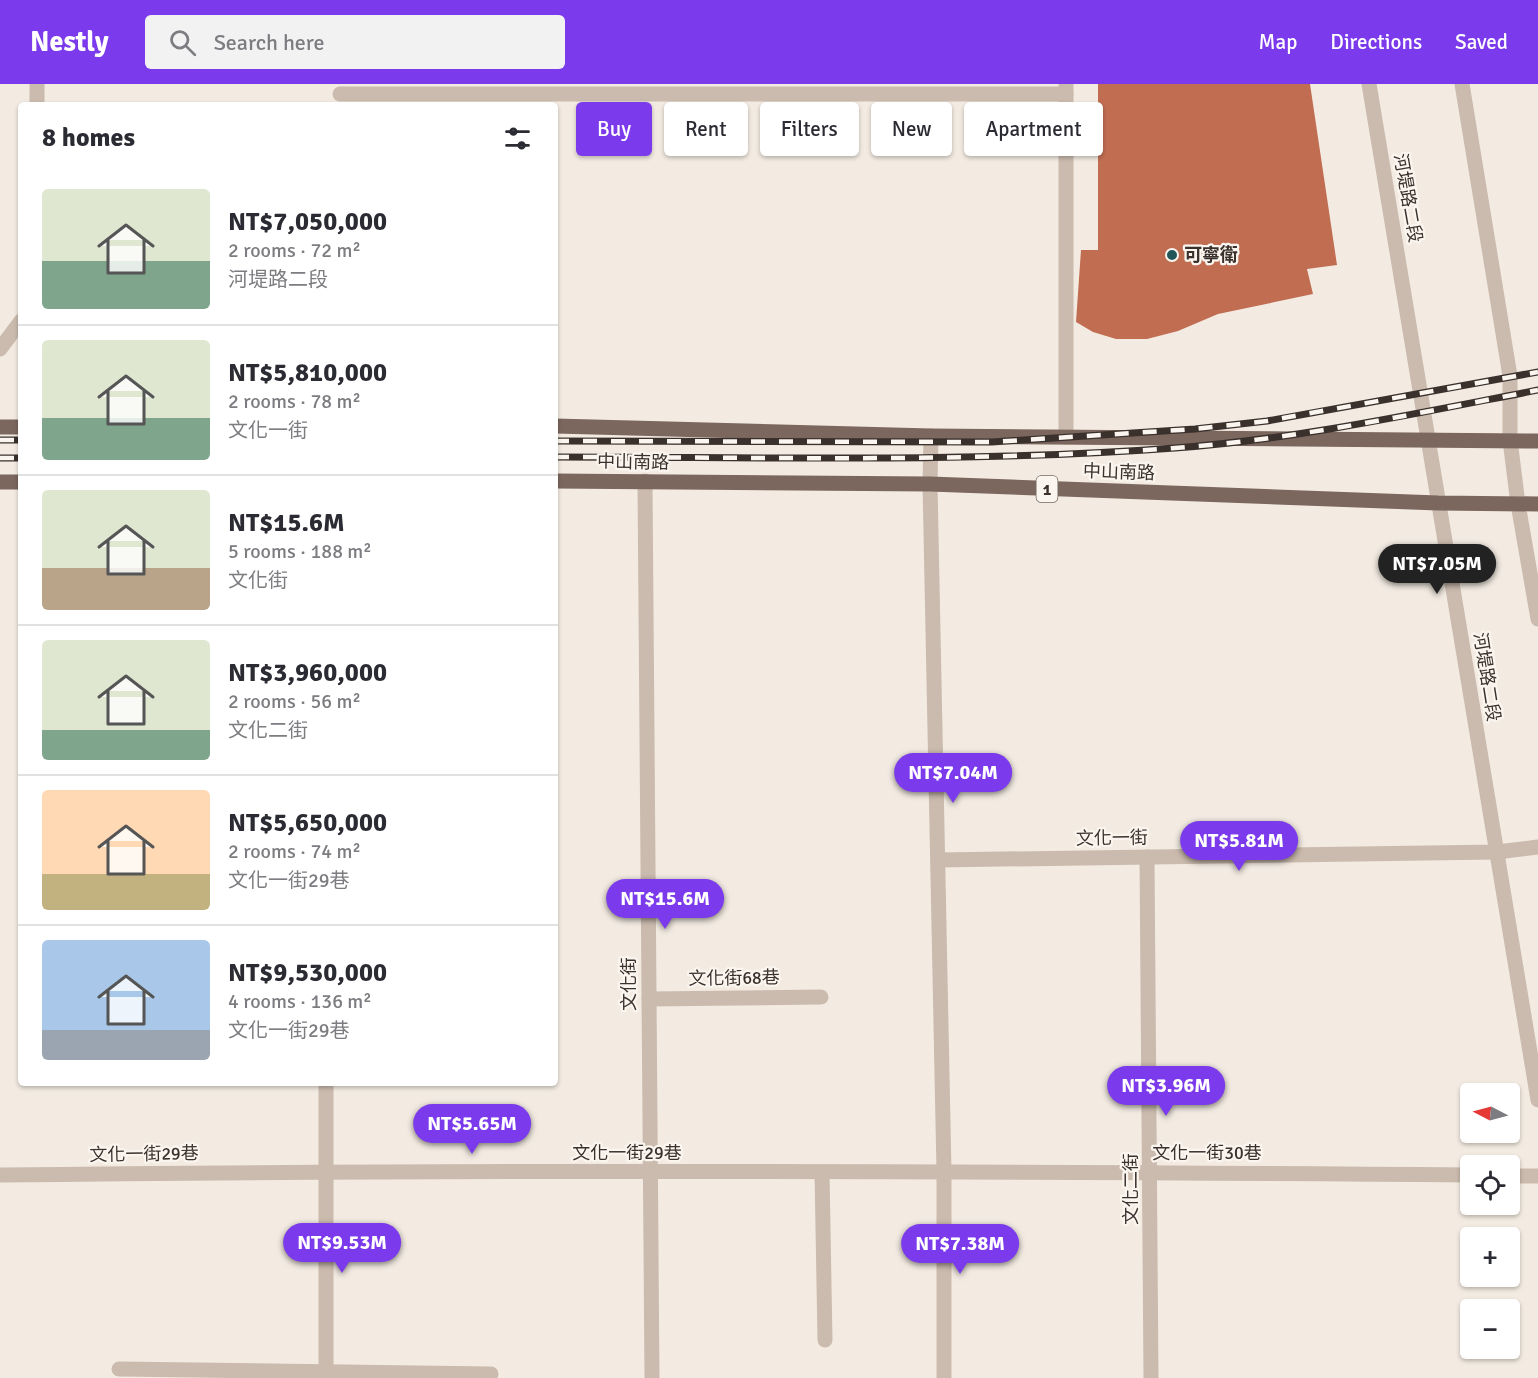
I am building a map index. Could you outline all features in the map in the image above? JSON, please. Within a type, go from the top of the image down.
[{"type":"main road","name":"中山南路","points":[[558,426],[931,436],[1538,441]]},
{"type":"main road","points":[[0,427],[18,427]]},
{"type":"main road","name":"中山南路","points":[[558,481],[930,484],[1438,503],[1538,504]]},
{"type":"main road","points":[[0,482],[18,482]]},
{"type":"street","points":[[37,84],[37,102]]},
{"type":"street","name":"河堤路二段","points":[[1369,84],[1538,1100]]},
{"type":"street","points":[[1462,84],[1510,376],[1510,440],[1518,504],[1538,619]]},
{"type":"street","points":[[340,94],[1066,89],[1066,437]]},
{"type":"street","points":[[0,349],[18,325]]},
{"type":"street","points":[[931,436],[930,484],[944,1172],[944,1378]]},
{"type":"street","name":"文化街","points":[[645,481],[652,1378]]},
{"type":"street","name":"文化一街","points":[[938,860],[1497,852],[1538,847]]},
{"type":"street","name":"文化二街","points":[[1147,856],[1151,1378]]},
{"type":"street","name":"文化街68巷","points":[[649,999],[821,997]]},
{"type":"street","points":[[326,1086],[326,1375]]},
{"type":"street","name":"文化一街29巷","points":[[0,1176],[325,1171],[944,1172]]},
{"type":"street","points":[[822,1172],[825,1340]]},
{"type":"street","name":"文化一街30巷","points":[[944,1172],[1460,1175]]},
{"type":"street","points":[[1520,1176],[1538,1176]]},
{"type":"street","points":[[119,1369],[326,1375],[491,1374]]},
{"type":"building","points":[[1098,84],[1310,84],[1337,265],[1307,269],[1313,294],[1218,314],[1178,331],[1147,339],[1116,339],[1093,332],[1076,322],[1081,250],[1098,250],[1098,156],[1103,156],[1103,102],[1098,102]]},
{"type":"railway","points":[[558,441],[992,442],[1195,429],[1267,421],[1538,372]]},
{"type":"railway","points":[[558,457],[1020,456],[1175,448],[1312,432],[1538,390]]},
{"type":"railway","points":[[0,440],[18,440]]},
{"type":"railway","points":[[0,458],[18,458]]},
{"type":"place","name":"可寧衛","points":[[1172,255]]}]
